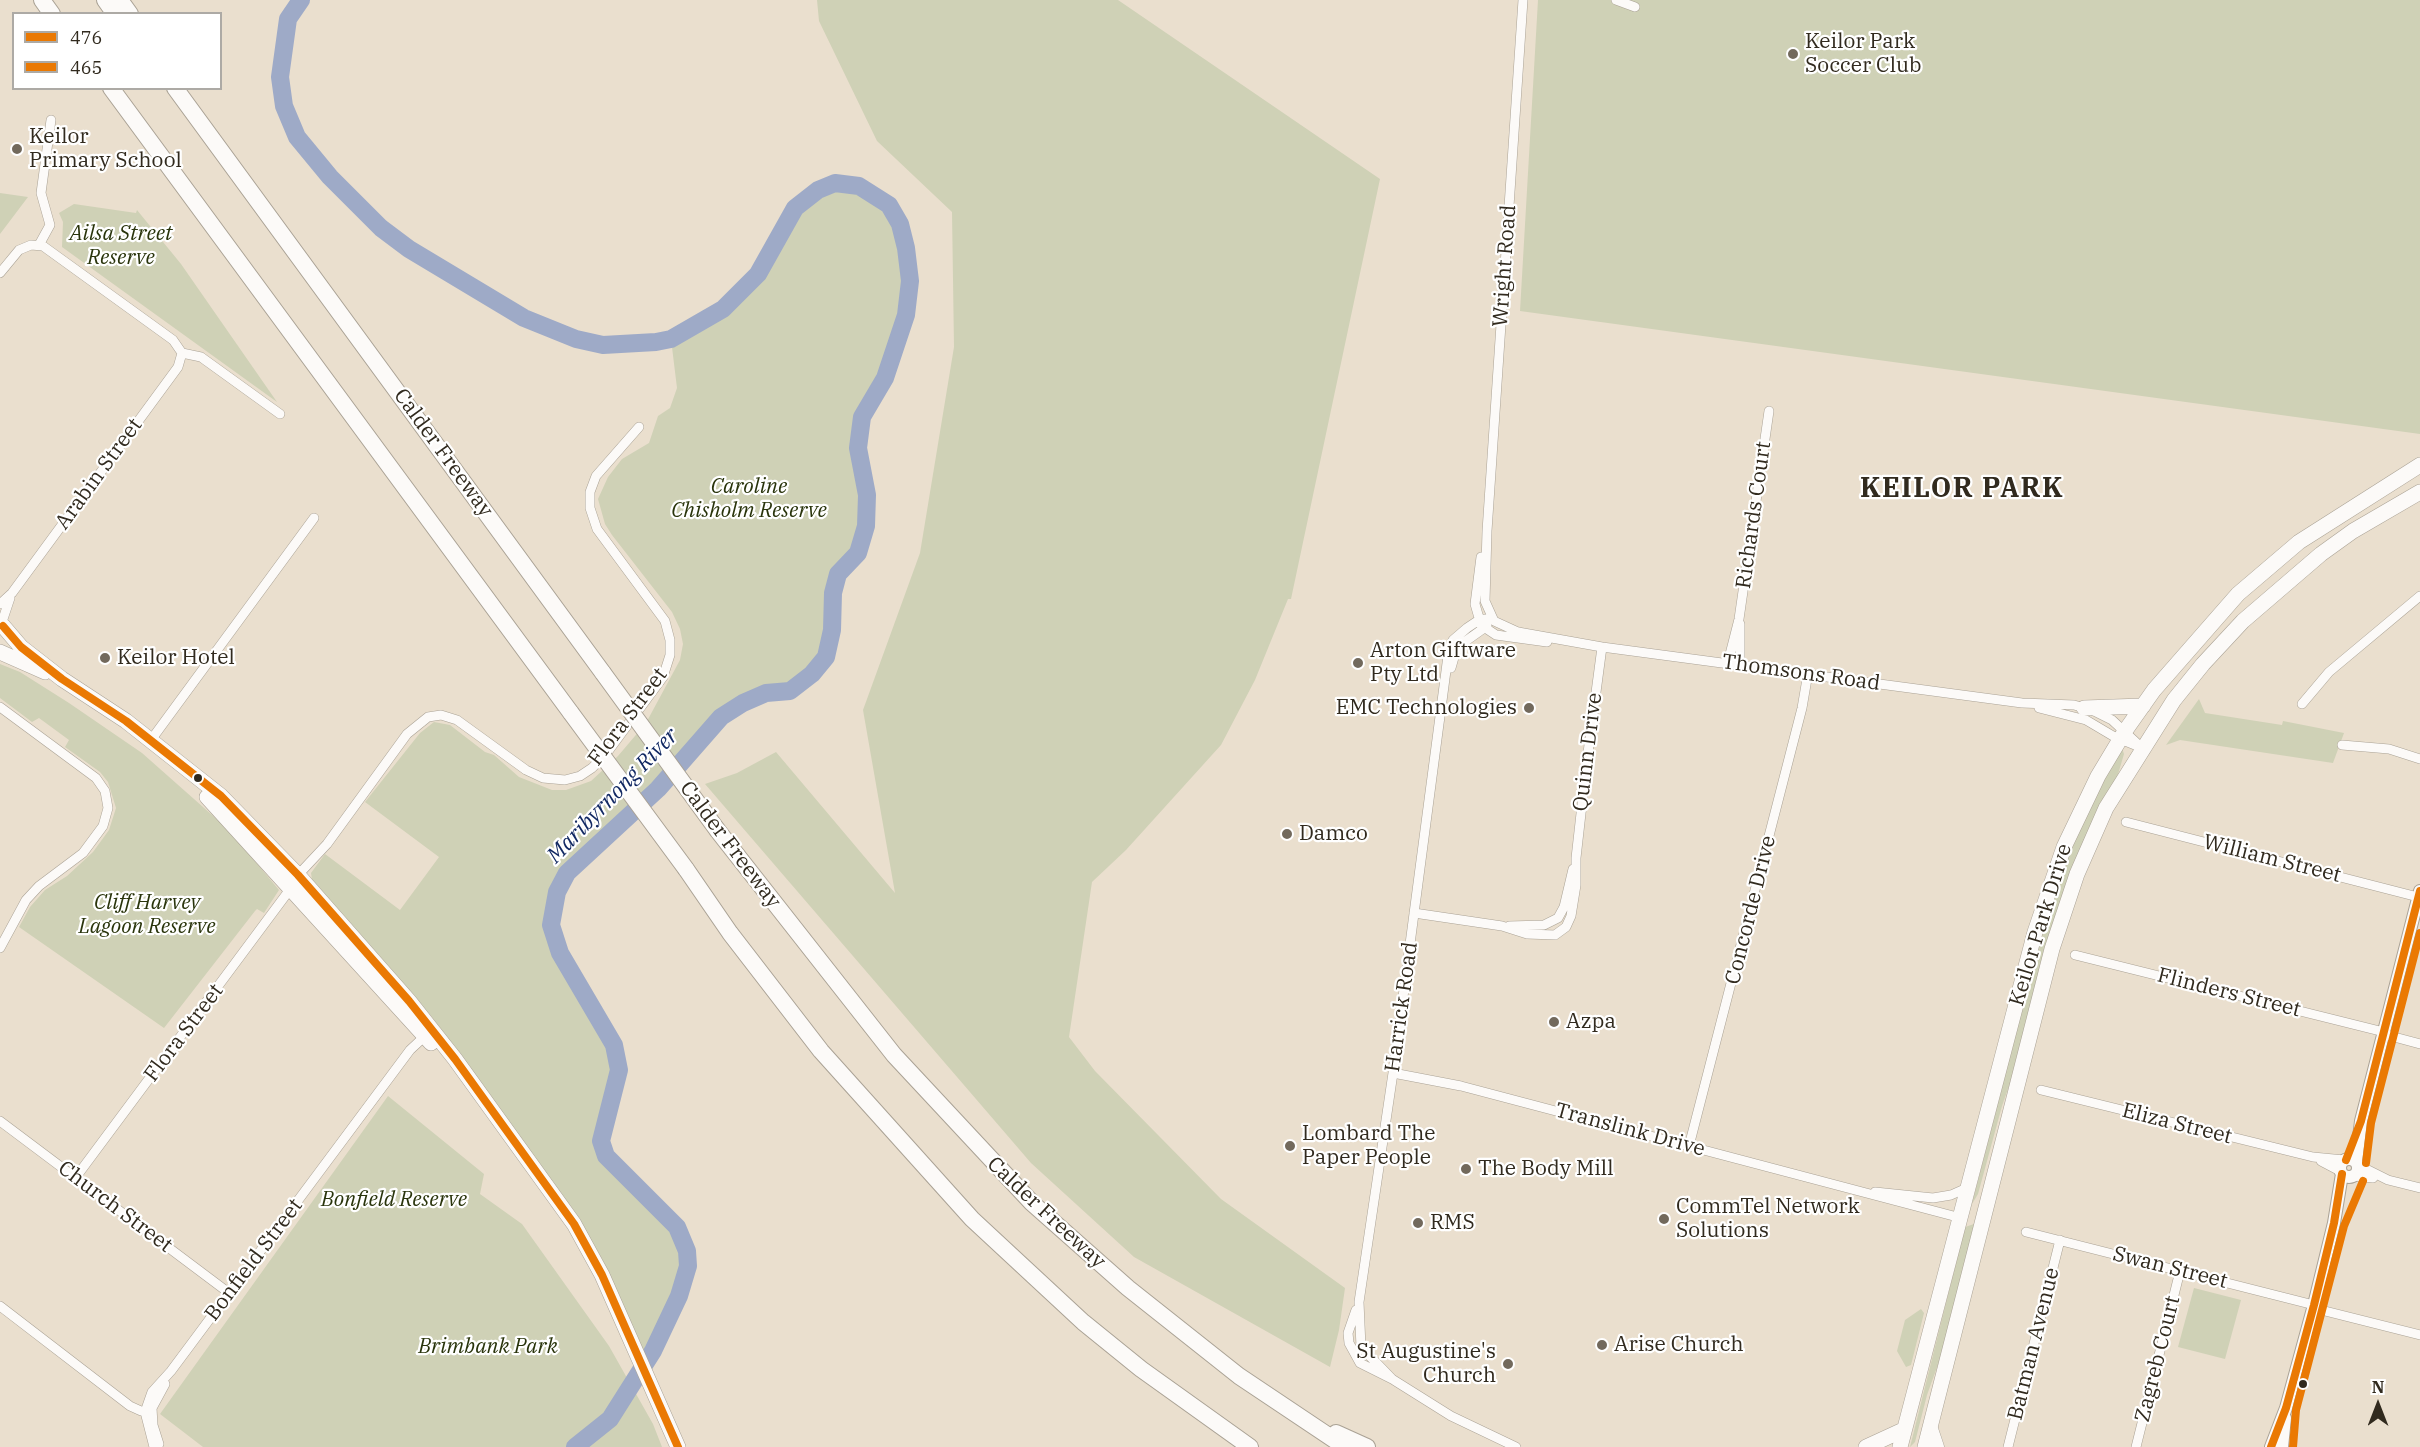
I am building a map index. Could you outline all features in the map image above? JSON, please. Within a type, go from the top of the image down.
[{"type":"highway","points":[[112,90],[686,869],[730,933],[821,1051],[918,1163],[1025,1271],[1136,1372],[1233,1447]]},
{"type":"highway","name":"Calder Freeway","points":[[178,90],[718,831],[894,1055],[993,1163],[1094,1260],[1269,1398],[1345,1447]]},
{"type":"highway","points":[[1025,1271],[1141,1369],[1250,1447]]},
{"type":"highway","points":[[1269,1398],[1366,1447]]},
{"type":"main road","name":"Keilor Park Drive","points":[[1900,1447],[2042,909],[2072,828],[2122,735],[2218,615],[2261,573],[2299,542],[2420,465]]},
{"type":"main road","name":"Keilor Park Drive","points":[[1925,1447],[2064,910],[2098,824],[2142,748],[2202,664],[2264,602],[2314,560],[2353,531],[2420,492]]},
{"type":"main road","points":[[2299,542],[2314,560]]},
{"type":"main road","points":[[0,642],[2,623]]},
{"type":"main road","points":[[2,623],[21,647],[62,679],[173,757],[191,781],[295,882],[428,1033],[564,1211],[589,1250],[678,1447]]},
{"type":"main road","points":[[0,652],[62,679]]},
{"type":"main road","points":[[2084,708],[2143,706]]},
{"type":"main road","points":[[1961,1218],[1982,1223]]},
{"type":"main road","points":[[1931,1429],[1937,1447]]},
{"type":"main road","points":[[1866,1447],[1903,1430]]},
{"type":"street","name":"Wright Road","points":[[1492,618],[1486,608],[1486,531],[1523,0]]},
{"type":"street","points":[[1616,0],[1635,7]]},
{"type":"street","points":[[0,273],[19,250],[39,245],[50,225],[40,193],[51,120]]},
{"type":"street","points":[[39,245],[173,339],[182,353],[201,357],[280,414]]},
{"type":"street","name":"Arabin Street","points":[[0,603],[12,593],[179,365],[182,353]]},
{"type":"street","name":"Richards Court","points":[[1728,663],[1739,619],[1769,411]]},
{"type":"street","name":"Flora Street","points":[[76,1177],[407,734],[428,717],[441,715],[457,720],[526,770],[543,778],[565,780],[580,776],[606,754],[663,677],[670,655],[669,634],[665,621],[597,529],[590,508],[591,492],[596,476],[639,427]]},
{"type":"street","points":[[151,740],[314,518]]},
{"type":"street","name":"Wright Road","points":[[1482,625],[1476,590],[1486,531]]},
{"type":"street","name":"Arabin Street","points":[[2,623],[12,593]]},
{"type":"street","points":[[2302,704],[2329,672],[2420,596]]},
{"type":"street","name":"Harrick Road","points":[[1492,618],[1458,635],[1449,648],[1393,1073],[1359,1302],[1361,1347],[1392,1379],[1451,1416],[1516,1447]]},
{"type":"street","name":"Thomsons Road","points":[[1492,618],[1508,629],[1581,644],[2022,703],[2084,708],[2099,713],[2122,735]]},
{"type":"street","name":"Richards Court","points":[[1739,619],[1742,643],[1740,664]]},
{"type":"street","name":"Thomsons Road","points":[[1482,625],[1507,638],[1581,644]]},
{"type":"street","name":"Quinn Drive","points":[[1414,913],[1502,926],[1544,926],[1558,918],[1564,907],[1576,858],[1602,647]]},
{"type":"street","name":"Concorde Drive","points":[[1689,1146],[1787,766],[1808,674]]},
{"type":"street","name":"Thomsons Road","points":[[2022,703],[2077,716],[2122,735],[2142,748]]},
{"type":"street","points":[[0,707],[96,778],[107,799],[107,812],[100,830],[78,858],[31,895],[13,921],[0,948]]},
{"type":"street","points":[[2342,745],[2389,749],[2419,759]]},
{"type":"street","name":"William Street","points":[[2126,822],[2419,897]]},
{"type":"street","points":[[2271,1447],[2286,1408],[2419,897]]},
{"type":"street","name":"Flinders Street","points":[[2074,955],[2420,1044]]},
{"type":"street","name":"Bonfield Street","points":[[148,1409],[171,1371],[229,1293],[410,1050],[428,1033]]},
{"type":"street","name":"Translink Drive","points":[[1393,1073],[1435,1080],[1961,1218]]},
{"type":"street","name":"Eliza Street","points":[[2041,1090],[2313,1157],[2420,1188]]},
{"type":"street","name":"Church Street","points":[[0,1122],[229,1293]]},
{"type":"street","name":"Translink Drive","points":[[1867,1192],[1933,1198],[1951,1195],[1969,1187]]},
{"type":"street","name":"Swan Street","points":[[2026,1232],[2420,1335]]},
{"type":"street","name":"Batman Avenue","points":[[2008,1447],[2060,1240]]},
{"type":"street","name":"Zagreb Court","points":[[2136,1447],[2180,1271]]},
{"type":"street","points":[[0,1306],[121,1397],[148,1409],[159,1447]]},
{"type":"street","points":[[2282,1447],[2286,1408]]},
{"type":"street","points":[[148,1409],[154,1447]]},
{"type":"green space","points":[[817,0],[1118,0],[1380,179],[1291,599],[1288,599],[1255,680],[1221,745],[1126,850],[1092,882],[1069,1037],[1095,1071],[1221,1199],[1345,1288],[1339,1330],[1330,1367],[1134,1257],[1031,1163],[705,784],[737,773],[776,752],[895,893],[863,710],[920,553],[954,347],[952,212],[877,141],[819,21]]},
{"type":"green space","points":[[1538,0],[2420,0],[2420,434],[1520,311]]},
{"type":"green space","name":"Caroline Chisholm Reserve","points":[[835,183],[859,186],[889,205],[900,224],[910,281],[906,315],[885,378],[862,417],[858,448],[867,495],[866,526],[858,553],[838,574],[833,593],[832,630],[826,657],[812,674],[790,691],[766,693],[743,703],[721,717],[658,789],[567,873],[557,892],[551,925],[571,976],[614,1045],[619,1070],[601,1141],[605,1156],[677,1227],[687,1251],[688,1266],[679,1296],[648,1360],[602,1259],[575,1212],[488,1098],[483,1085],[431,1016],[312,880],[311,873],[325,854],[400,910],[439,857],[365,802],[420,733],[434,722],[450,725],[485,752],[494,755],[519,777],[552,790],[566,790],[591,781],[618,756],[646,723],[680,660],[683,644],[680,629],[672,612],[605,524],[598,499],[608,477],[622,459],[649,443],[658,416],[670,408],[677,388],[671,339],[723,309],[758,275],[795,208],[818,190]]},
{"type":"green space","points":[[0,193],[28,197],[0,234]]},
{"type":"green space","name":"Ailsa Street Reserve","points":[[74,204],[136,213],[137,210],[181,264],[277,402],[62,247],[63,222],[59,213]]},
{"type":"green space","name":"Cliff Harvey Lagoon Reserve","points":[[0,664],[20,672],[142,753],[229,830],[279,890],[264,913],[257,909],[255,911],[164,1028],[19,927],[30,907],[45,890],[67,876],[93,852],[109,830],[116,808],[108,782],[100,772],[65,747],[69,740],[39,718],[32,722],[0,698]]},
{"type":"green space","points":[[2199,699],[2205,713],[2282,725],[2283,721],[2344,733],[2333,763],[2180,740],[2166,745]]},
{"type":"green space","points":[[2122,748],[2124,754],[2119,771],[2002,1106],[1978,1194],[1972,1204],[2048,907],[2087,811]]},
{"type":"green space","points":[[388,1096],[484,1174],[480,1194],[522,1224],[609,1346],[653,1424],[662,1447],[203,1447],[160,1414]]},
{"type":"green space","points":[[1974,1224],[1944,1348],[1927,1395],[1915,1442],[1910,1447],[1965,1227]]},
{"type":"green space","points":[[2194,1288],[2241,1300],[2225,1359],[2178,1347]]},
{"type":"green space","points":[[1921,1309],[1924,1313],[1911,1365],[1906,1367],[1897,1351],[1905,1320]]},
{"type":"waterway","name":"Maribyrnong River","points":[[301,0],[288,19],[280,77],[284,106],[297,137],[330,177],[381,228],[409,249],[524,318],[576,339],[603,345],[671,339],[723,309],[758,274],[795,208],[818,190],[835,183],[859,186],[889,205],[900,224],[906,248],[910,281],[906,315],[885,378],[862,417],[858,448],[867,495],[866,526],[858,553],[838,574],[833,593],[832,630],[826,657],[812,674],[790,691],[766,693],[743,703],[721,717],[658,789],[567,873],[557,892],[551,925],[560,953],[614,1045],[619,1070],[601,1141],[606,1156],[677,1227],[687,1251],[688,1266],[679,1296],[653,1351],[610,1419],[575,1447]]},
{"type":"transit line","name":"476","points":[[3,626],[21,647],[62,679],[126,721],[221,796],[298,875],[409,1001],[455,1059],[574,1224],[602,1275],[678,1447]]},
{"type":"transit line","name":"476","points":[[2346,1160],[2361,1121],[2420,891]]},
{"type":"transit line","name":"465","points":[[2366,1163],[2371,1123],[2420,933]]},
{"type":"transit line","name":"476","points":[[2271,1447],[2286,1408],[2314,1305],[2334,1223],[2342,1174]]},
{"type":"transit line","name":"465","points":[[2293,1447],[2296,1410],[2344,1226],[2363,1181]]},
{"type":"place","name":"Keilor Park Soccer Club","points":[[1793,54]]},
{"type":"place","name":"Keilor Primary School","points":[[17,149]]},
{"type":"place","name":"Keilor Hotel","points":[[105,658]]},
{"type":"place","name":"Arton Giftware Pty Ltd","points":[[1358,663]]},
{"type":"place","name":"EMC Technologies","points":[[1529,708]]},
{"type":"place","name":"Damco","points":[[1287,834]]},
{"type":"place","name":"Azpa","points":[[1554,1022]]},
{"type":"place","name":"Lombard The Paper People","points":[[1290,1146]]},
{"type":"place","name":"The Body Mill","points":[[1466,1169]]},
{"type":"place","name":"CommTel Network Solutions","points":[[1664,1219]]},
{"type":"place","name":"RMS","points":[[1418,1223]]},
{"type":"place","name":"Arise Church","points":[[1602,1345]]},
{"type":"place","name":"St Augustine's Church","points":[[1508,1364]]},
{"type":"district","name":"KEILOR PARK","points":[[1962,489]]},
{"type":"park label","name":"Bonfield Reserve","points":[[394,1200]]},
{"type":"park label","name":"Brimbank Park","points":[[488,1347]]}]
